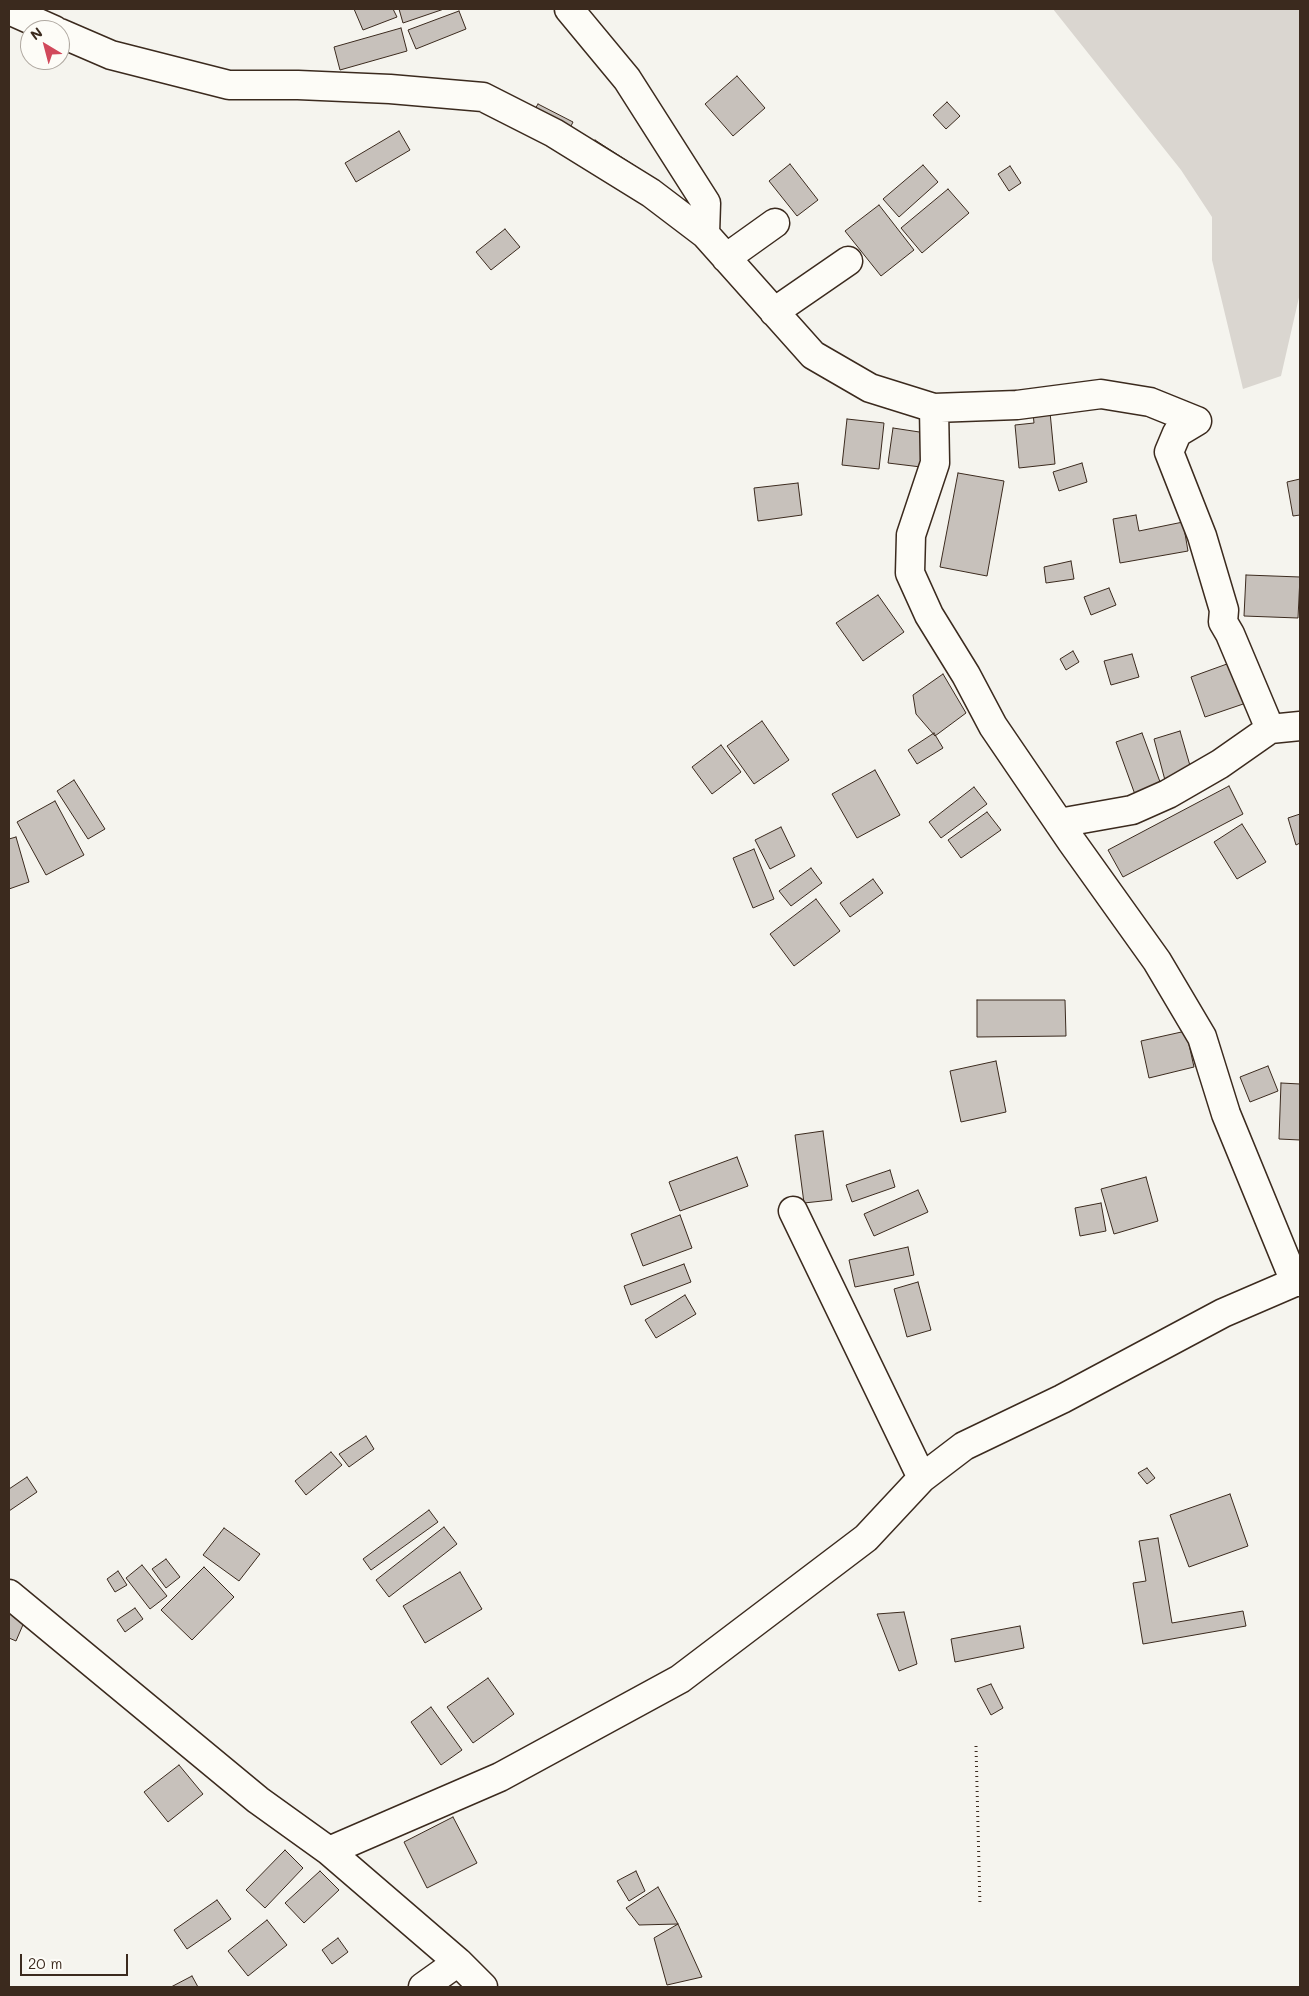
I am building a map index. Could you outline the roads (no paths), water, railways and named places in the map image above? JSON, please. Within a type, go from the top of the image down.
[{"type":"street","points":[[569,9],[627,79],[706,203],[705,234]]},
{"type":"street","points":[[9,10],[32,20]]},
{"type":"street","points":[[70,37],[111,55],[229,85],[298,85],[390,89],[482,97],[562,138],[651,193],[705,234],[813,355],[870,388],[934,408],[1017,405],[1100,394],[1150,402],[1197,421],[1177,433],[1169,452],[1202,536],[1224,610],[1223,622],[1230,634],[1270,729]]},
{"type":"street","points":[[726,258],[775,223]]},
{"type":"street","points":[[774,312],[848,260]]},
{"type":"street","points":[[329,1852],[500,1777],[680,1680],[866,1538],[922,1478],[964,1446],[1062,1399],[1223,1313],[1298,1282],[1226,1114],[1202,1037],[1157,961],[993,726],[966,675],[929,615],[910,573],[911,535],[935,463],[934,408]]},
{"type":"street","points":[[1059,823],[1132,810],[1168,794],[1220,764],[1270,729],[1300,726]]},
{"type":"street","points":[[793,1211],[922,1478]]},
{"type":"street","points":[[9,1594],[258,1800],[329,1852],[458,1962],[483,1987]]},
{"type":"street","points":[[423,1987],[458,1962]]}]
